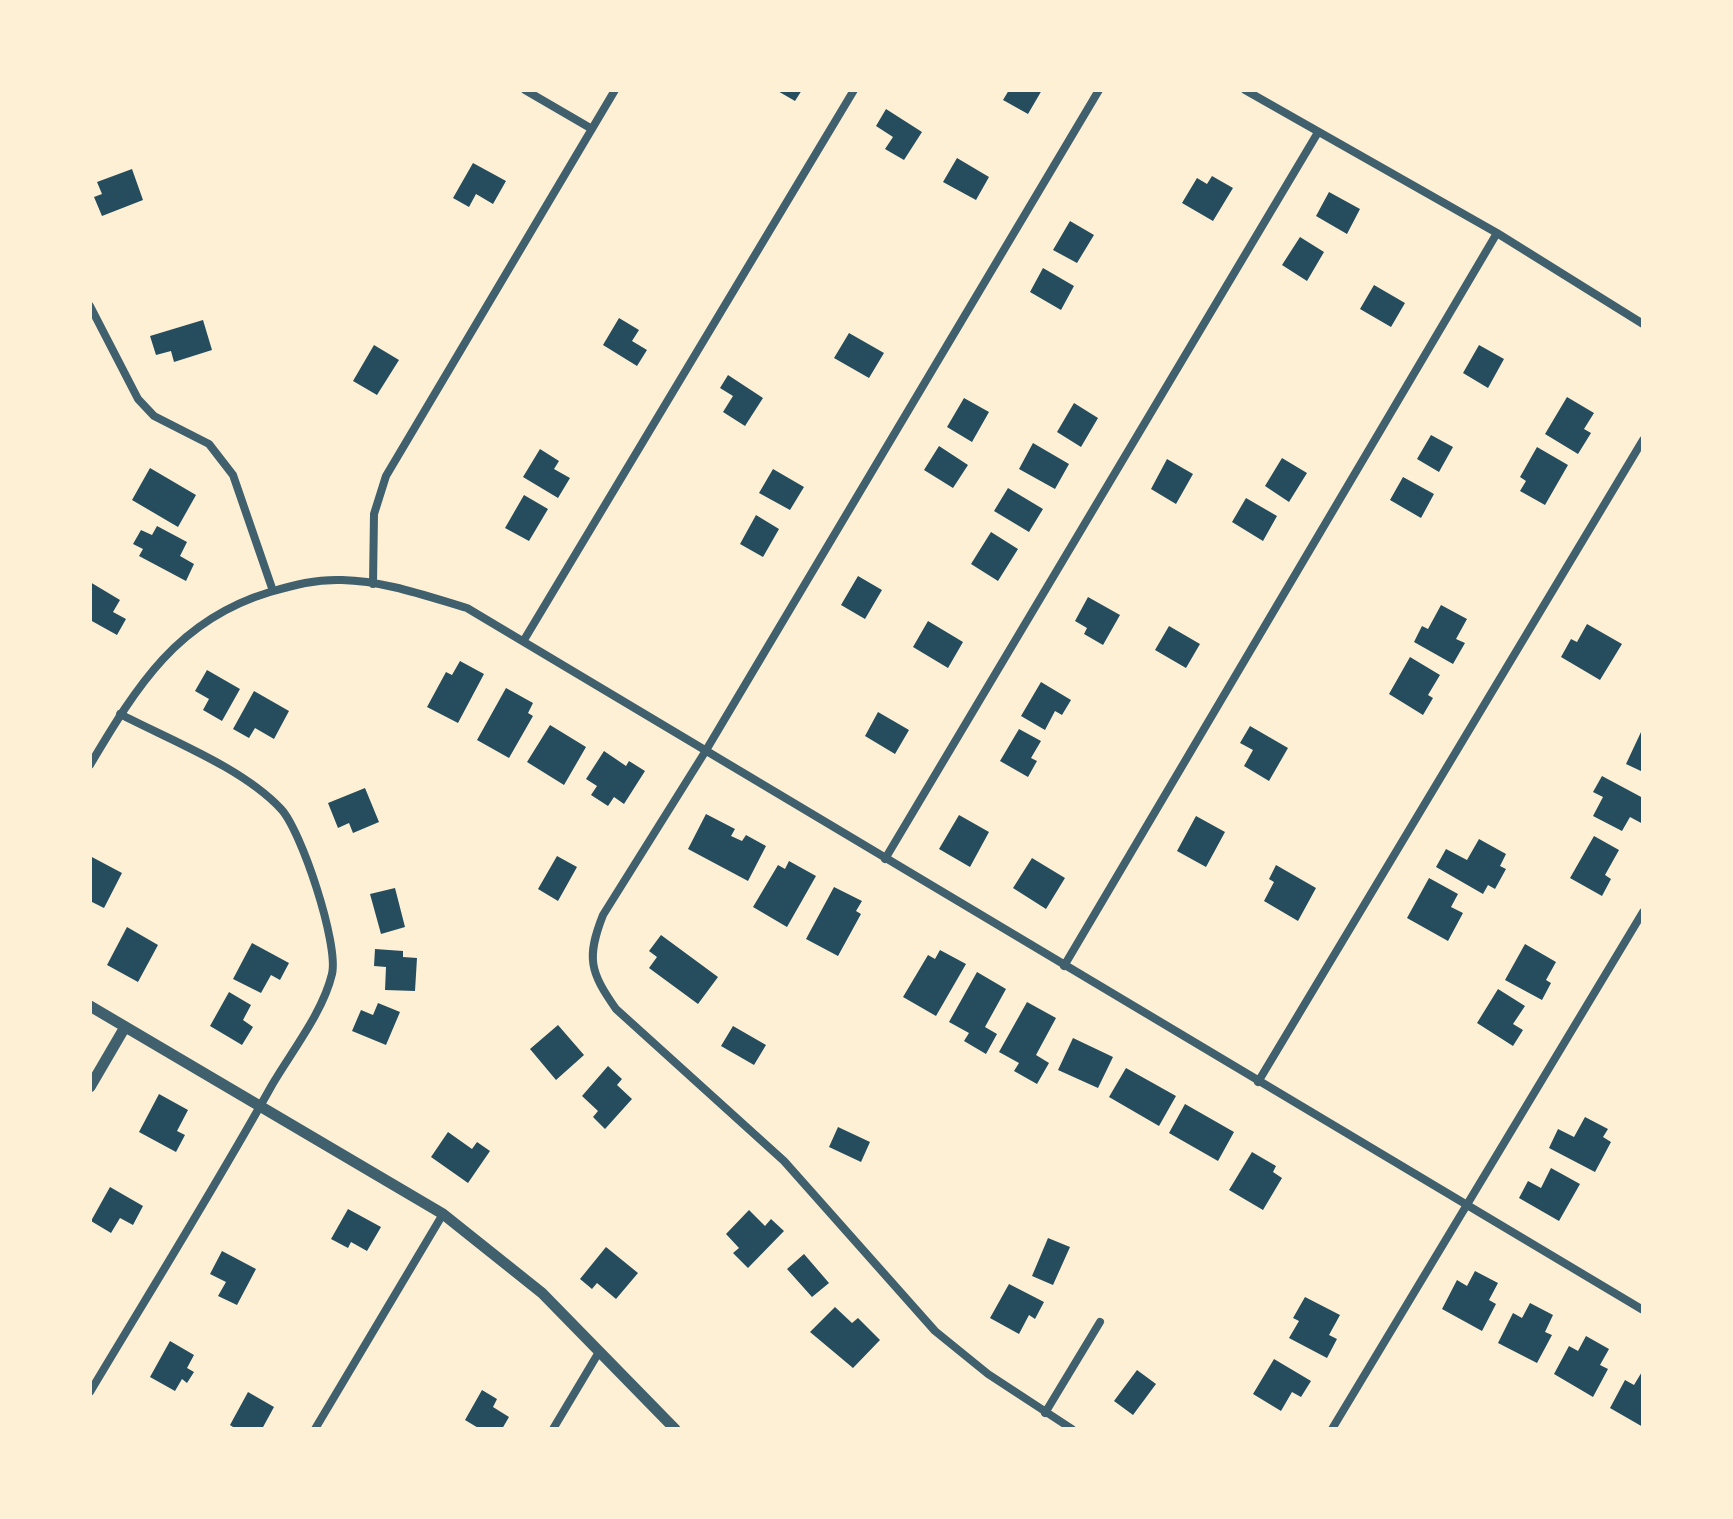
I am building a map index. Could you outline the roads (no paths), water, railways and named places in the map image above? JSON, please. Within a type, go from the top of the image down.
[{"type":"street","points":[[525,90],[592,129]]},
{"type":"street","points":[[373,584],[374,514],[386,476],[615,90]]},
{"type":"street","points":[[524,640],[854,90]]},
{"type":"street","points":[[1072,1429],[988,1374],[935,1331],[784,1161],[616,1009],[597,982],[591,963],[593,940],[603,915],[705,752],[1099,90]]},
{"type":"street","points":[[1245,90],[1317,134],[1497,233],[1643,324]]},
{"type":"street","points":[[885,859],[1317,134]]},
{"type":"street","points":[[1064,966],[1497,233]]},
{"type":"street","points":[[90,309],[138,399],[154,416],[209,444],[233,475],[273,591]]},
{"type":"street","points":[[1258,1082],[1643,440]]},
{"type":"street","points":[[90,765],[120,714],[182,637],[238,602],[309,581],[343,580],[405,589],[467,608],[1643,1310]]},
{"type":"street","points":[[90,1392],[261,1106],[325,993],[333,972],[328,918],[285,812],[271,799],[217,765],[120,714]]},
{"type":"street","points":[[1332,1429],[1643,912]]},
{"type":"street","points":[[90,1006],[443,1214],[542,1293],[675,1429]]},
{"type":"street","points":[[90,1087],[125,1027]]},
{"type":"street","points":[[315,1429],[443,1214]]},
{"type":"street","points":[[1045,1413],[1100,1322]]},
{"type":"street","points":[[553,1429],[599,1352]]}]
